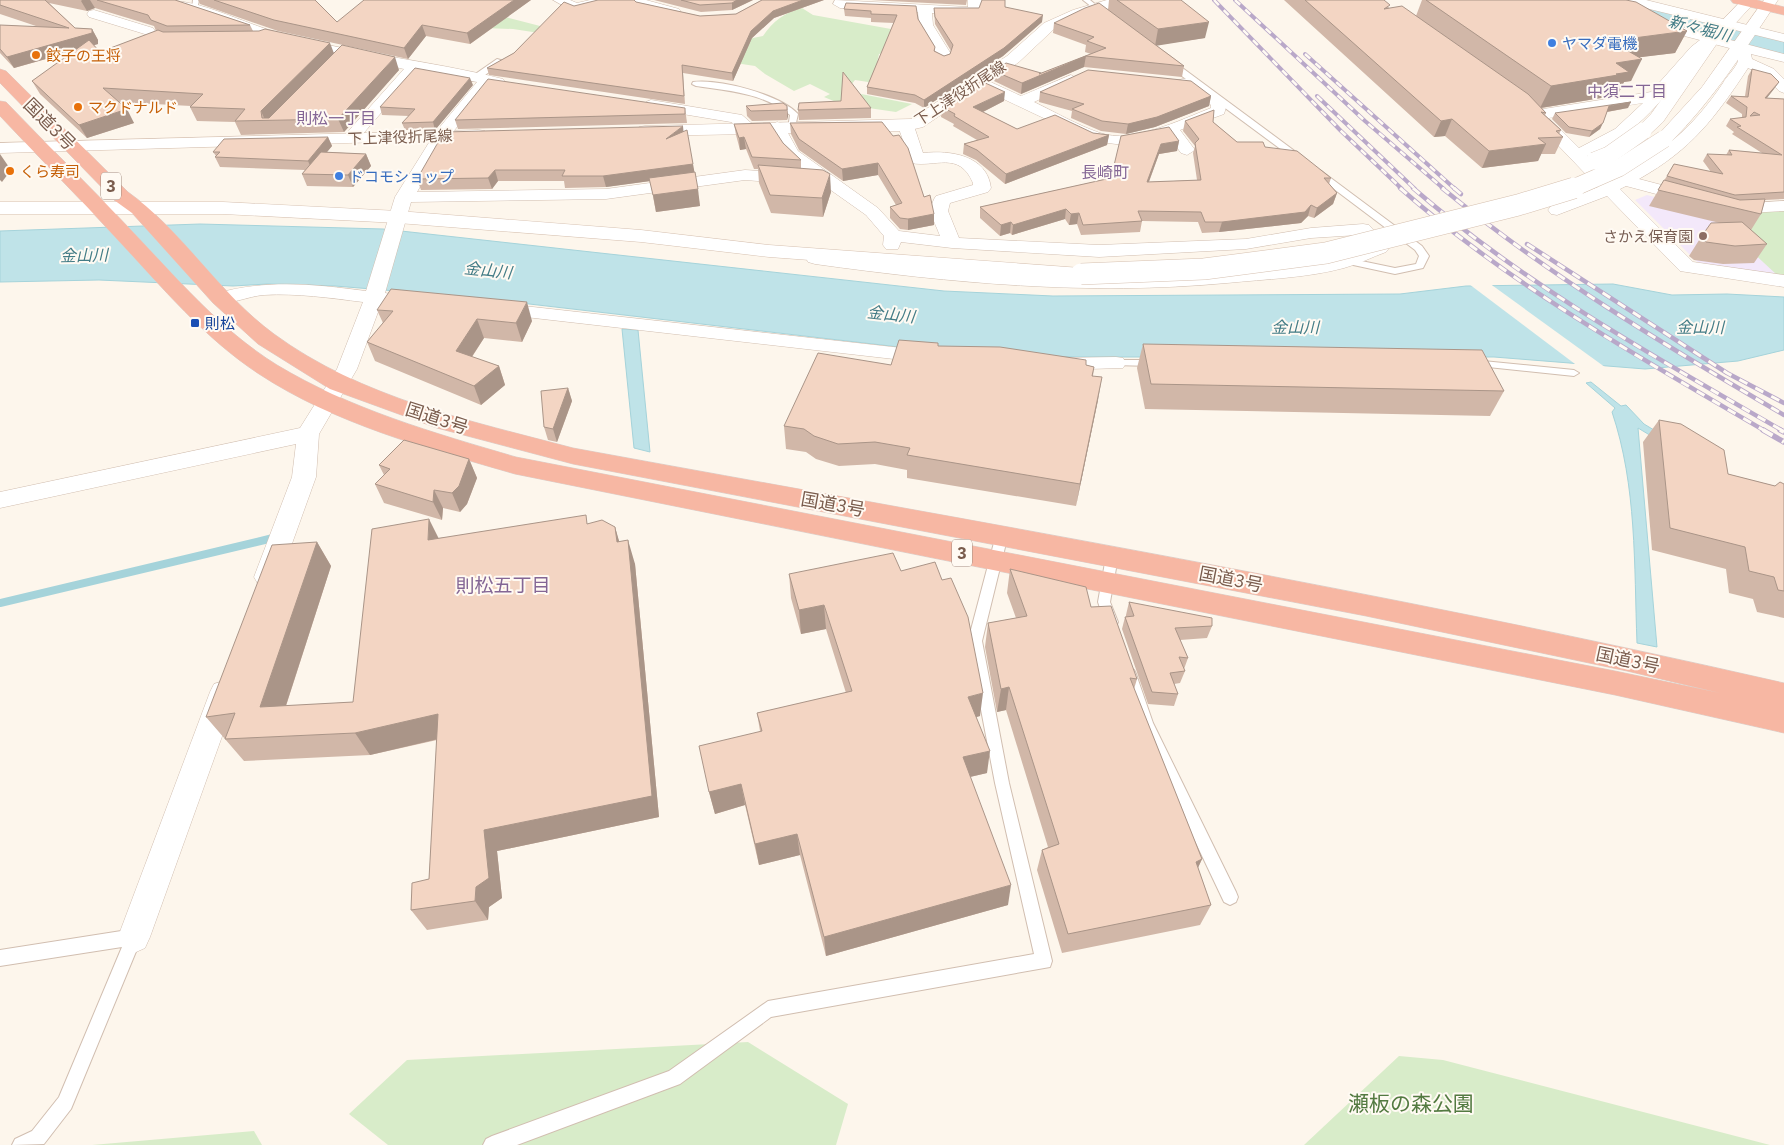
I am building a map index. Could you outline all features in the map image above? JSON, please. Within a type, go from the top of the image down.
[{"type":"highway","points":[[1745,1],[1769,3],[1784,11]]},
{"type":"highway","name":"国道3号","points":[[0,76],[121,196],[144,216],[220,296],[266,339],[332,392]]},
{"type":"highway","name":"国道3号","points":[[0,106],[114,224],[178,294],[230,343],[269,370],[332,392],[414,435],[515,466],[999,547],[1110,569],[1784,720]]},
{"type":"highway","name":"国道3号","points":[[1110,569],[1366,605],[1627,659],[1784,696]]},
{"type":"street","points":[[170,0],[196,5],[269,38],[342,56],[514,85]]},
{"type":"street","points":[[560,0],[575,8],[605,0]]},
{"type":"street","points":[[638,0],[643,5],[691,16]]},
{"type":"street","points":[[842,0],[840,4],[974,11],[975,0]]},
{"type":"street","name":"下上津役折尾線","points":[[630,131],[906,126],[917,123],[1013,59],[1049,26],[1078,13],[1091,4],[1123,0]]},
{"type":"street","points":[[1630,0],[1784,38]]},
{"type":"street","points":[[1574,155],[1607,142],[1631,126],[1648,109],[1656,96],[1696,50],[1712,39],[1728,24],[1745,1]]},
{"type":"street","points":[[196,5],[213,2]]},
{"type":"street","points":[[1557,210],[1617,186],[1657,161],[1694,131],[1744,54],[1752,30],[1769,3]]},
{"type":"street","points":[[925,8],[926,24],[934,35],[939,51],[944,54],[943,58]]},
{"type":"street","points":[[94,14],[148,31]]},
{"type":"street","points":[[1636,20],[1712,39],[1744,54],[1770,72],[1784,88]]},
{"type":"street","points":[[892,241],[1080,266],[1139,258],[1232,251],[1308,239],[1508,192],[1560,176],[1609,155],[1643,131],[1657,118],[1712,39]]},
{"type":"street","points":[[1744,54],[1784,58]]},
{"type":"street","points":[[769,251],[1175,272],[1243,266],[1326,252],[1517,205],[1569,190],[1621,168],[1649,152],[1664,140],[1683,122],[1744,54]]},
{"type":"street","points":[[350,139],[413,67]]},
{"type":"street","points":[[1022,101],[1084,73]]},
{"type":"street","points":[[260,597],[304,477],[308,434],[347,369],[374,297],[399,213],[440,136],[480,80]]},
{"type":"street","points":[[979,82],[1098,138],[1134,139],[1172,130],[1218,112],[1219,104],[1194,85],[1166,82]]},
{"type":"street","points":[[1656,96],[1532,110],[1574,155],[1617,186],[1687,267],[1784,281]]},
{"type":"street","points":[[638,103],[736,118],[749,128]]},
{"type":"street","points":[[906,126],[917,159],[953,155],[967,163],[982,181],[982,188],[942,200],[939,211],[952,243]]},
{"type":"street","points":[[784,127],[791,153],[832,181],[886,224],[892,241]]},
{"type":"street","points":[[1172,130],[1187,150]]},
{"type":"street","name":"下上津役折尾線","points":[[0,148],[500,134]]},
{"type":"street","points":[[399,213],[606,194],[745,176],[832,181]]},
{"type":"street","points":[[1617,186],[1730,209],[1784,206]]},
{"type":"street","points":[[0,198],[92,202],[144,216],[223,208],[399,213],[640,236],[769,251],[902,271],[1031,281],[1146,282],[1223,278],[1307,268],[1347,261],[1380,248],[1363,229],[1311,233],[1246,244],[1098,251],[892,241],[121,196],[92,202],[0,208]]},
{"type":"street","points":[[220,296],[259,290],[286,289],[413,301]]},
{"type":"street","points":[[482,308],[657,325],[901,355],[950,359]]},
{"type":"street","points":[[1038,364],[1116,363]]},
{"type":"street","points":[[0,500],[308,434]]},
{"type":"street","points":[[134,937],[232,670]]},
{"type":"lane","points":[[1091,4],[1112,19]]},
{"type":"lane","points":[[480,80],[505,58]]},
{"type":"lane","points":[[1166,59],[1419,248],[1424,256],[1420,266],[1395,271],[1347,261]]},
{"type":"lane","points":[[696,84],[747,90],[772,100],[788,108],[794,114],[784,127]]},
{"type":"lane","points":[[1116,363],[1165,363]]},
{"type":"lane","points":[[1457,363],[1486,363],[1574,373]]},
{"type":"lane","points":[[492,1145],[674,1078],[768,1009],[1044,961],[1002,784],[975,641],[999,547]]},
{"type":"lane","points":[[1110,569],[1104,602],[1117,639]]},
{"type":"lane","points":[[1124,658],[1146,723],[1230,897]]},
{"type":"lane","points":[[0,958],[134,937]]},
{"type":"lane","points":[[20,1145],[38,1138],[65,1103],[134,937]]},
{"type":"shaded area","points":[[1647,195],[1718,213],[1784,278],[1720,273],[1696,261],[1635,200]]},
{"type":"green space","points":[[802,8],[813,15],[891,29],[890,51],[879,54],[877,63],[901,87],[855,80],[846,91],[912,104],[896,112],[841,104],[824,97],[830,94],[810,84],[794,91],[755,66],[513,29],[484,28],[494,14],[544,27],[738,41],[763,36],[770,26],[780,18]]},
{"type":"green space","points":[[1706,209],[1784,210],[1784,276],[1777,275]]},
{"type":"green space","points":[[748,1042],[848,1104],[836,1145],[388,1145],[349,1114],[407,1060]]},
{"type":"green space","name":"瀬板の森公園","points":[[1399,1056],[1443,1060],[1770,1145],[1304,1145]]},
{"type":"green space","points":[[254,1131],[262,1145],[92,1145]]},
{"type":"water","name":"新々堀川","points":[[1569,0],[1619,0],[1784,41],[1784,55]]},
{"type":"water","name":"金山川","points":[[200,224],[383,229],[944,291],[1053,296],[1400,294],[1466,286],[1613,284],[1672,295],[1727,294],[1784,297],[1784,350],[1738,361],[1645,369],[1494,357],[1075,357],[942,352],[469,297],[335,286],[267,284],[233,286],[99,280],[0,282],[0,231]]},
{"type":"water","points":[[622,329],[638,330],[650,452],[634,448]]},
{"type":"water","points":[[1591,382],[1621,406],[1626,405],[1644,424],[1784,508],[1784,516],[1638,428],[1657,647],[1637,643],[1633,526],[1626,468],[1612,412],[1615,408],[1586,383]]},
{"type":"pier","points":[[1489,283],[1609,370],[1579,367],[1469,284]]},
{"type":"building","points":[[0,0],[45,0],[75,28],[92,29],[92,33],[7,57],[0,49],[0,25],[69,28],[0,5]]},
{"type":"building","points":[[97,0],[175,0],[250,25],[167,26],[151,20],[148,15]]},
{"type":"building","points":[[214,0],[315,0],[337,22],[364,0],[514,0],[467,33],[422,25],[404,48],[274,20]]},
{"type":"building","points":[[598,0],[634,0],[700,16],[736,14],[762,0],[803,0],[773,11],[751,31],[732,73],[682,65],[684,96],[487,68],[514,53],[564,2],[574,6]]},
{"type":"building","points":[[681,0],[737,0],[732,3],[700,5]]},
{"type":"building","points":[[982,0],[1005,0],[1005,7],[1043,15],[1004,48],[924,100],[915,95],[867,87],[897,15],[871,14],[871,11],[844,9],[846,3],[916,6],[918,19],[935,47],[934,51],[944,56],[950,54],[953,45],[935,17],[934,8],[979,8]]},
{"type":"building","points":[[1117,0],[1181,0],[1209,22],[1158,29]]},
{"type":"building","points":[[1305,0],[1384,0],[1390,5],[1384,9],[1402,6],[1528,94],[1546,113],[1541,112],[1561,130],[1556,131],[1563,137],[1538,138],[1546,144],[1489,151],[1452,119],[1441,121]]},
{"type":"building","points":[[1426,0],[1626,0],[1636,2],[1687,31],[1611,41],[1642,59],[1616,63],[1629,72],[1551,86]]},
{"type":"building","points":[[1099,3],[1184,66],[1086,56],[1022,83],[994,71],[1006,63],[1041,73],[1039,74],[1106,48],[1087,41],[1094,37],[1054,23]]},
{"type":"building","points":[[265,29],[330,43],[261,111],[262,118],[269,118],[342,45],[395,57],[338,119],[235,121],[245,109],[190,107],[203,94],[103,88],[127,109],[79,125],[32,81],[89,40],[100,52],[158,30],[163,32],[259,31]]},
{"type":"building","points":[[415,68],[470,78],[433,122],[402,123],[415,109],[380,107]]},
{"type":"building","points":[[1752,69],[1771,74],[1779,82],[1765,98],[1784,99],[1784,192],[1735,195],[1667,176],[1674,164],[1723,174],[1707,154],[1732,155],[1729,150],[1782,155],[1737,127],[1741,126],[1730,119],[1746,117],[1747,107],[1731,96],[1748,97]],"holes":[[[1754,112],[1760,115],[1750,116]]]},
{"type":"building","points":[[1088,70],[1191,81],[1211,96],[1157,117],[1128,124],[1102,121],[1072,109],[1084,104],[1040,92]]},
{"type":"building","points":[[843,72],[871,108],[798,110],[799,103],[841,101]]},
{"type":"building","points":[[488,79],[685,108],[685,114],[455,120]]},
{"type":"building","points":[[981,81],[1005,92],[973,107],[1017,129],[1055,115],[1093,133],[1109,135],[1006,174],[977,150],[964,144],[989,137],[942,107]]},
{"type":"building","points":[[1631,102],[1609,106],[1603,123],[1592,131],[1569,127],[1555,113]]},
{"type":"building","points":[[783,103],[787,106],[787,110],[751,111],[746,106]]},
{"type":"building","points":[[1214,110],[1213,122],[1237,142],[1263,142],[1265,147],[1297,151],[1331,178],[1324,178],[1337,193],[1317,208],[1311,205],[1305,212],[1222,222],[1205,222],[1201,212],[1138,211],[1142,221],[1083,225],[1079,213],[1071,214],[1066,209],[1013,225],[1011,222],[1001,225],[980,207],[1111,178],[1121,136],[1169,127],[1179,141],[1161,144],[1147,182],[1201,180],[1195,143],[1199,139],[1185,121]]},
{"type":"building","points":[[882,122],[893,136],[899,135],[908,148],[924,197],[930,195],[934,214],[908,219],[900,218],[890,207],[902,203],[878,163],[842,169],[799,139],[790,123]]},
{"type":"building","points":[[770,123],[783,143],[801,160],[752,157],[744,137],[739,138],[734,124]]},
{"type":"building","points":[[683,126],[666,139],[687,130],[693,164],[603,176],[562,176],[565,170],[495,170],[488,178],[417,179],[444,132]]},
{"type":"building","points":[[328,137],[308,161],[215,157],[220,152],[213,152],[224,139]]},
{"type":"building","points":[[321,152],[366,154],[348,175],[302,174]]},
{"type":"building","points":[[758,165],[823,170],[830,174],[822,198],[770,195]]},
{"type":"building","points":[[695,172],[698,189],[653,195],[649,178]]},
{"type":"building","points":[[1664,180],[1740,200],[1765,199],[1761,214],[1658,190]]},
{"type":"building","points":[[1742,222],[1767,244],[1735,246],[1706,242],[1701,237],[1711,223]]},
{"type":"building","points":[[391,289],[527,302],[516,323],[477,319],[456,351],[499,366],[474,386],[367,342],[393,311],[377,310]]},
{"type":"building","points":[[899,340],[938,343],[938,346],[1000,347],[1086,360],[1086,365],[1094,367],[1092,376],[1102,377],[1080,484],[907,455],[910,448],[875,442],[838,444],[814,436],[804,429],[784,426],[818,353],[891,365]]},
{"type":"building","points":[[1143,344],[1482,350],[1504,391],[1151,384]]},
{"type":"building","points":[[568,388],[553,429],[544,427],[541,391]]},
{"type":"building","points":[[1659,420],[1681,424],[1724,450],[1728,474],[1775,486],[1780,482],[1784,484],[1784,591],[1778,590],[1774,577],[1749,571],[1745,547],[1670,528]]},
{"type":"building","points":[[404,440],[469,459],[459,486],[452,493],[434,490],[433,502],[375,484],[390,469],[379,465]]},
{"type":"building","points":[[586,515],[587,524],[602,520],[615,527],[617,542],[628,540],[652,796],[484,830],[489,878],[476,887],[475,901],[411,910],[412,883],[429,879],[438,714],[355,733],[225,739],[235,713],[206,717],[272,545],[317,542],[260,707],[353,702],[372,529],[429,519],[428,540]]},
{"type":"building","points":[[893,553],[901,571],[935,562],[942,580],[951,578],[968,617],[983,693],[968,697],[990,751],[963,757],[1011,885],[824,937],[797,834],[755,844],[741,784],[709,792],[699,746],[762,731],[757,713],[852,691],[824,605],[799,610],[789,574]]},
{"type":"building","points":[[1010,569],[1086,587],[1091,607],[1111,606],[1137,679],[1130,678],[1202,859],[1196,862],[1211,905],[1068,934],[1042,850],[1059,844],[1009,687],[1001,689],[988,623],[1027,616]]},
{"type":"building","points":[[1129,602],[1212,618],[1212,626],[1175,628],[1188,658],[1179,657],[1185,671],[1170,673],[1178,694],[1152,692],[1125,617],[1134,616]]},
{"type":"waterway","points":[[0,603],[273,538]]},
{"type":"railway","points":[[1214,0],[1341,131],[1402,189]]},
{"type":"railway","points":[[1235,0],[1365,121],[1444,189]]},
{"type":"railway","points":[[1305,54],[1455,189]]},
{"type":"railway","points":[[1317,96],[1415,189]]},
{"type":"railway","points":[[1400,188],[1486,256],[1576,318],[1765,431]]},
{"type":"railway","points":[[1413,188],[1456,223],[1546,288],[1639,347],[1783,431]]},
{"type":"railway","points":[[1442,188],[1482,220],[1566,280],[1652,336],[1784,415]]},
{"type":"railway","points":[[1454,188],[1461,194]]},
{"type":"railway","points":[[1527,244],[1727,373],[1784,403]]},
{"type":"railway","points":[[1763,430],[1784,442]]},
{"type":"railway","points":[[1780,430],[1784,432]]},
{"type":"place","name":"ヤマダ電機","points":[[1552,43]]},
{"type":"place","name":"餃子の王将","points":[[36,55]]},
{"type":"place","name":"マクドナルド","points":[[78,107]]},
{"type":"place","name":"くら寿司","points":[[10,171]]},
{"type":"place","name":"ドコモショップ","points":[[339,176]]},
{"type":"place","name":"さかえ保育園","points":[[1703,236]]},
{"type":"place","name":"則松","points":[[195,323]]},
{"type":"district","name":"中須二丁目","points":[[1627,91]]},
{"type":"district","name":"則松一丁目","points":[[336,118]]},
{"type":"district","name":"長崎町","points":[[1105,172]]},
{"type":"district","name":"則松五丁目","points":[[503,585]]}]
